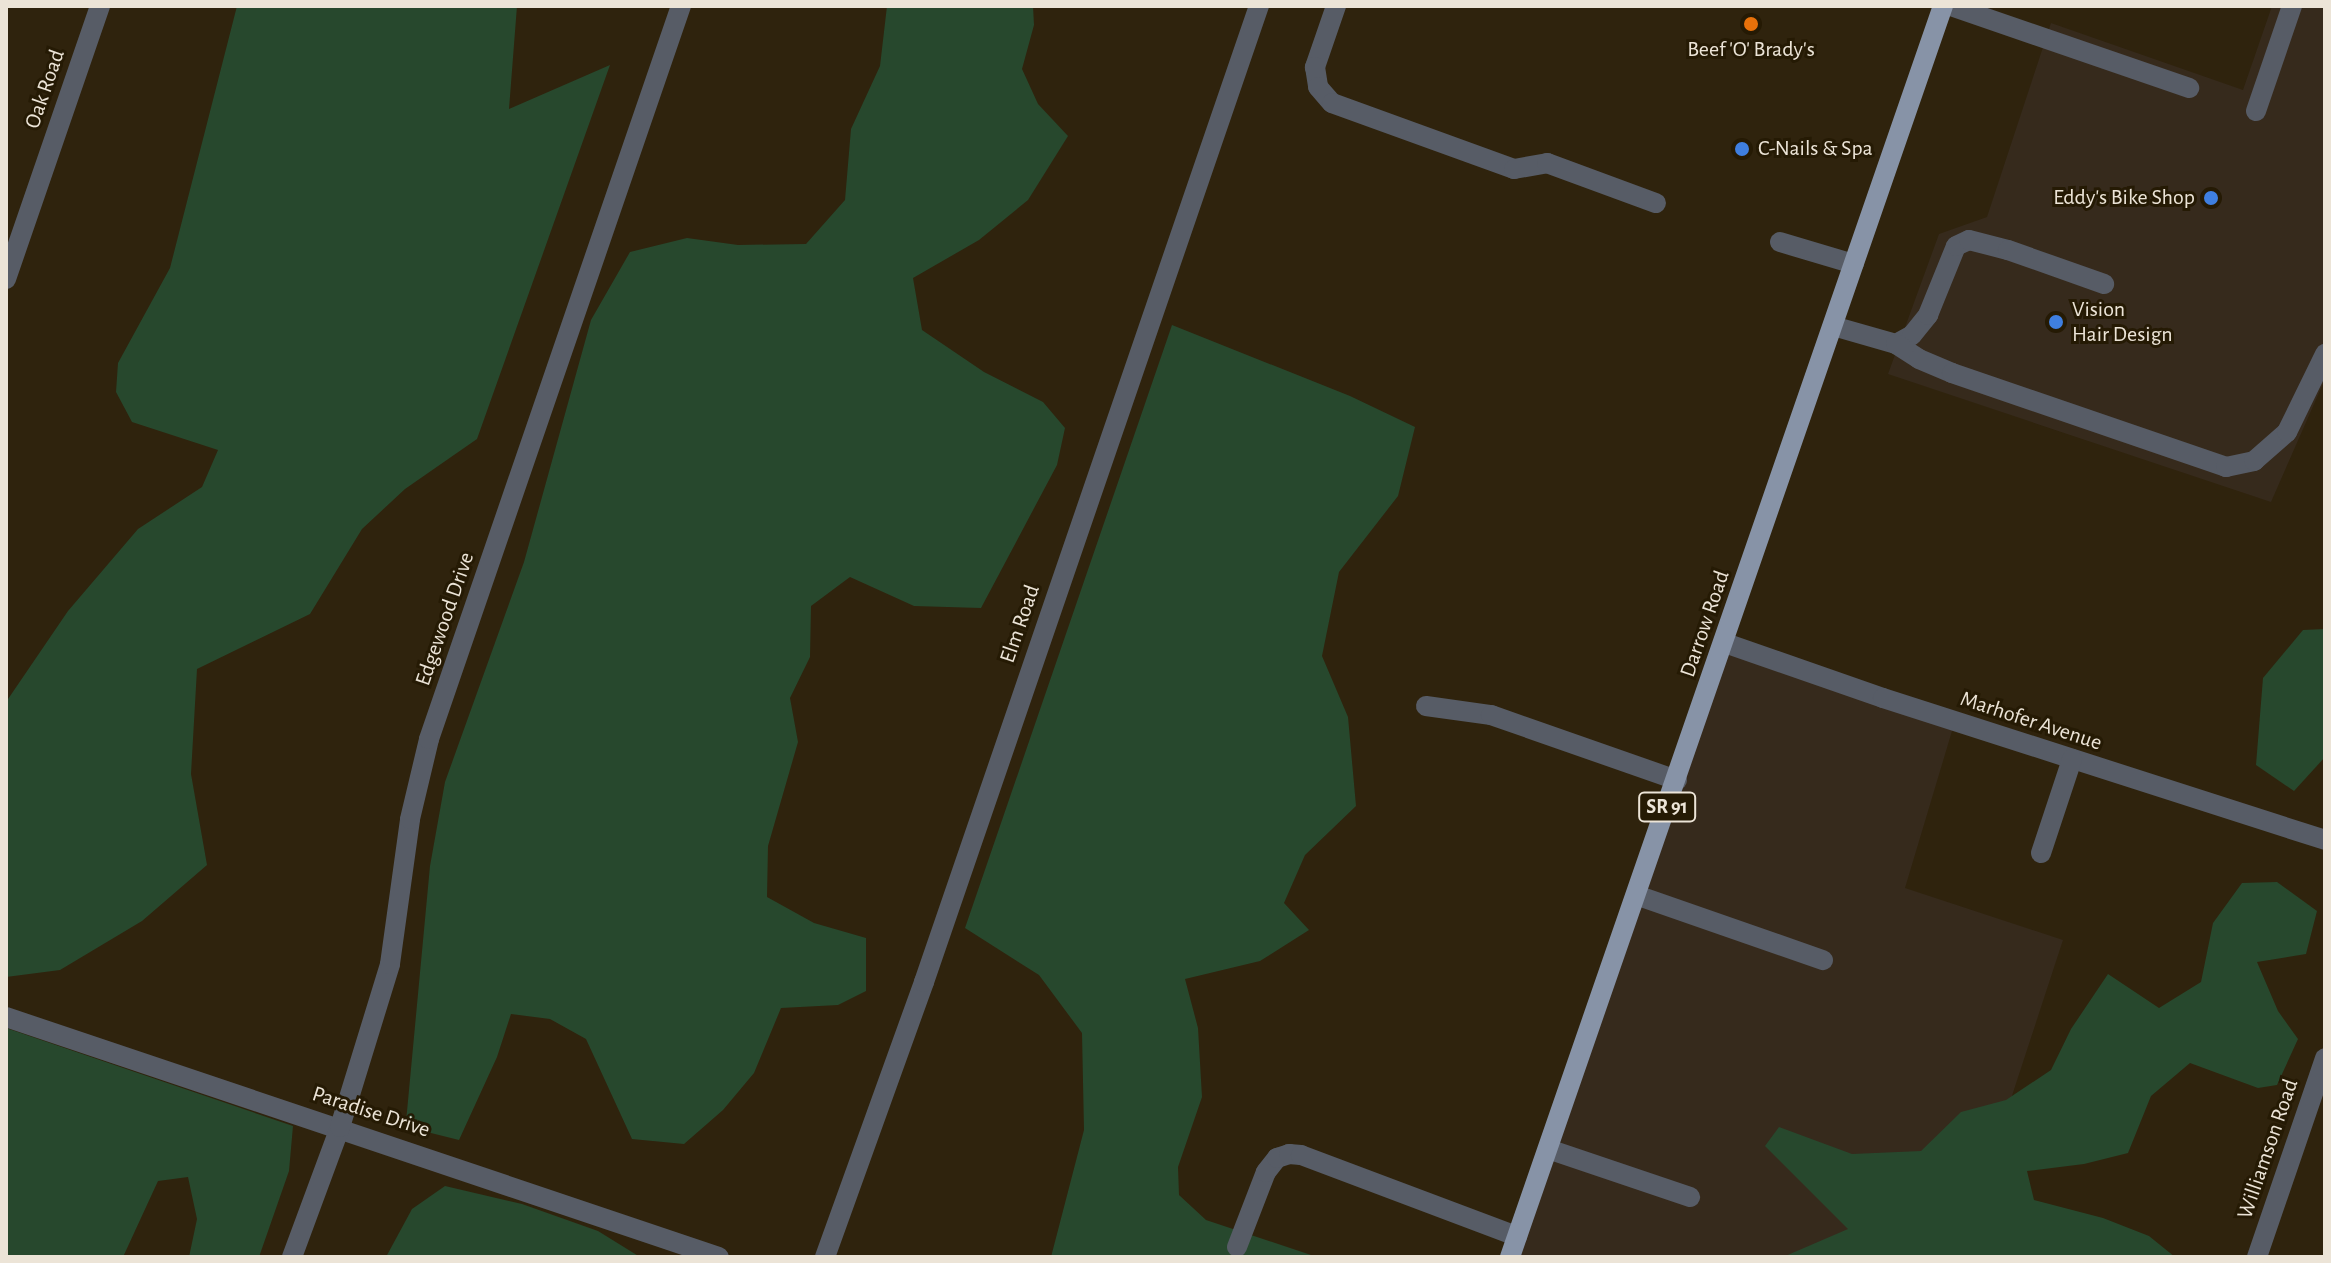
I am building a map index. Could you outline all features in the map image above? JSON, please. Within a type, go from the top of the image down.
[{"type":"main road","name":"Darrow Road","points":[[1510,1257],[1943,6]]},
{"type":"street","name":"Oak Road","points":[[6,279],[100,6]]},
{"type":"street","name":"Edgewood Drive","points":[[292,1257],[340,1127],[390,964],[410,819],[429,739],[681,6]]},
{"type":"street","name":"Elm Road","points":[[825,1257],[924,982],[1259,6]]},
{"type":"street","points":[[1336,6],[1315,67],[1318,87],[1332,103],[1514,169],[1547,163],[1656,203]]},
{"type":"street","points":[[1951,6],[2189,88]]},
{"type":"street","points":[[2256,111],[2292,6]]},
{"type":"street","points":[[1896,344],[1912,335],[1928,315],[1956,246],[1969,240],[2008,250],[2104,284]]},
{"type":"street","points":[[1780,242],[1854,264]]},
{"type":"street","points":[[1833,326],[1896,344],[1919,359],[1952,373],[2226,467],[2254,461],[2287,432],[2325,354]]},
{"type":"street","name":"Marhofer Avenue","points":[[1725,643],[2325,840]]},
{"type":"street","points":[[1426,706],[1491,715],[1677,780]]},
{"type":"street","points":[[2041,853],[2072,759]]},
{"type":"street","points":[[1636,895],[1823,960]]},
{"type":"street","name":"Paradise Drive","points":[[6,1017],[719,1257]]},
{"type":"street","name":"Williamson Road","points":[[2257,1257],[2325,1058]]},
{"type":"street","points":[[1548,1149],[1690,1197]]},
{"type":"street","points":[[1237,1247],[1266,1172],[1277,1158],[1289,1154],[1301,1155],[1517,1236]]},
{"type":"shaded area","points":[[2272,6],[2325,6],[2325,379],[2271,502],[1888,374],[1939,234],[1987,217],[2051,23],[2243,90]]},
{"type":"shaded area","points":[[1715,636],[1955,721],[1905,888],[2063,940],[1969,1227],[1860,1257],[1510,1257]]},
{"type":"green space","points":[[237,6],[517,6],[509,109],[610,65],[477,439],[405,489],[362,529],[310,614],[197,669],[191,774],[207,865],[142,921],[60,970],[6,977],[6,702],[68,611],[138,529],[202,487],[218,450],[132,422],[116,392],[118,363],[170,268]]},
{"type":"green space","points":[[887,6],[1033,6],[1034,25],[1022,69],[1038,104],[1068,136],[1028,200],[979,240],[913,278],[922,330],[984,372],[1043,402],[1065,428],[1057,465],[981,608],[914,606],[850,577],[811,606],[810,657],[790,698],[798,742],[768,846],[767,897],[814,923],[866,938],[866,991],[838,1005],[781,1008],[754,1073],[723,1110],[684,1144],[632,1139],[586,1039],[550,1019],[511,1014],[497,1057],[459,1140],[423,1131],[406,1122],[430,866],[445,782],[524,562],[591,320],[630,252],[687,238],[738,245],[806,244],[845,200],[851,129],[880,66]]},
{"type":"green space","points":[[1172,325],[1350,396],[1415,427],[1398,496],[1339,572],[1322,656],[1348,717],[1356,806],[1305,855],[1284,903],[1309,930],[1260,961],[1185,979],[1198,1028],[1202,1097],[1178,1167],[1179,1195],[1206,1220],[1317,1257],[1051,1257],[1084,1130],[1082,1033],[1039,975],[965,928]]},
{"type":"green space","points":[[2325,629],[2325,757],[2294,791],[2256,765],[2263,678],[2303,630]]},
{"type":"green space","points":[[2277,882],[2317,911],[2306,954],[2257,962],[2278,1011],[2298,1039],[2277,1085],[2258,1088],[2190,1063],[2151,1096],[2128,1153],[2084,1164],[2027,1171],[2034,1200],[2103,1218],[2149,1236],[2175,1257],[1783,1257],[1848,1229],[1765,1146],[1779,1127],[1852,1154],[1921,1151],[1961,1112],[2006,1100],[2051,1070],[2071,1029],[2108,974],[2159,1008],[2201,982],[2213,923],[2242,883]]},
{"type":"green space","points":[[6,1028],[293,1126],[289,1171],[259,1257],[189,1257],[197,1219],[188,1177],[158,1181],[123,1257],[6,1257]]},
{"type":"green space","points":[[445,1186],[522,1204],[598,1231],[640,1257],[386,1257],[412,1209]]},
{"type":"place","name":"Beef 'O' Brady's","points":[[1751,24]]},
{"type":"place","name":"C-Nails & Spa","points":[[1742,149]]},
{"type":"place","name":"Eddy's Bike Shop","points":[[2211,198]]},
{"type":"place","name":"Vision Hair Design","points":[[2056,322]]}]
